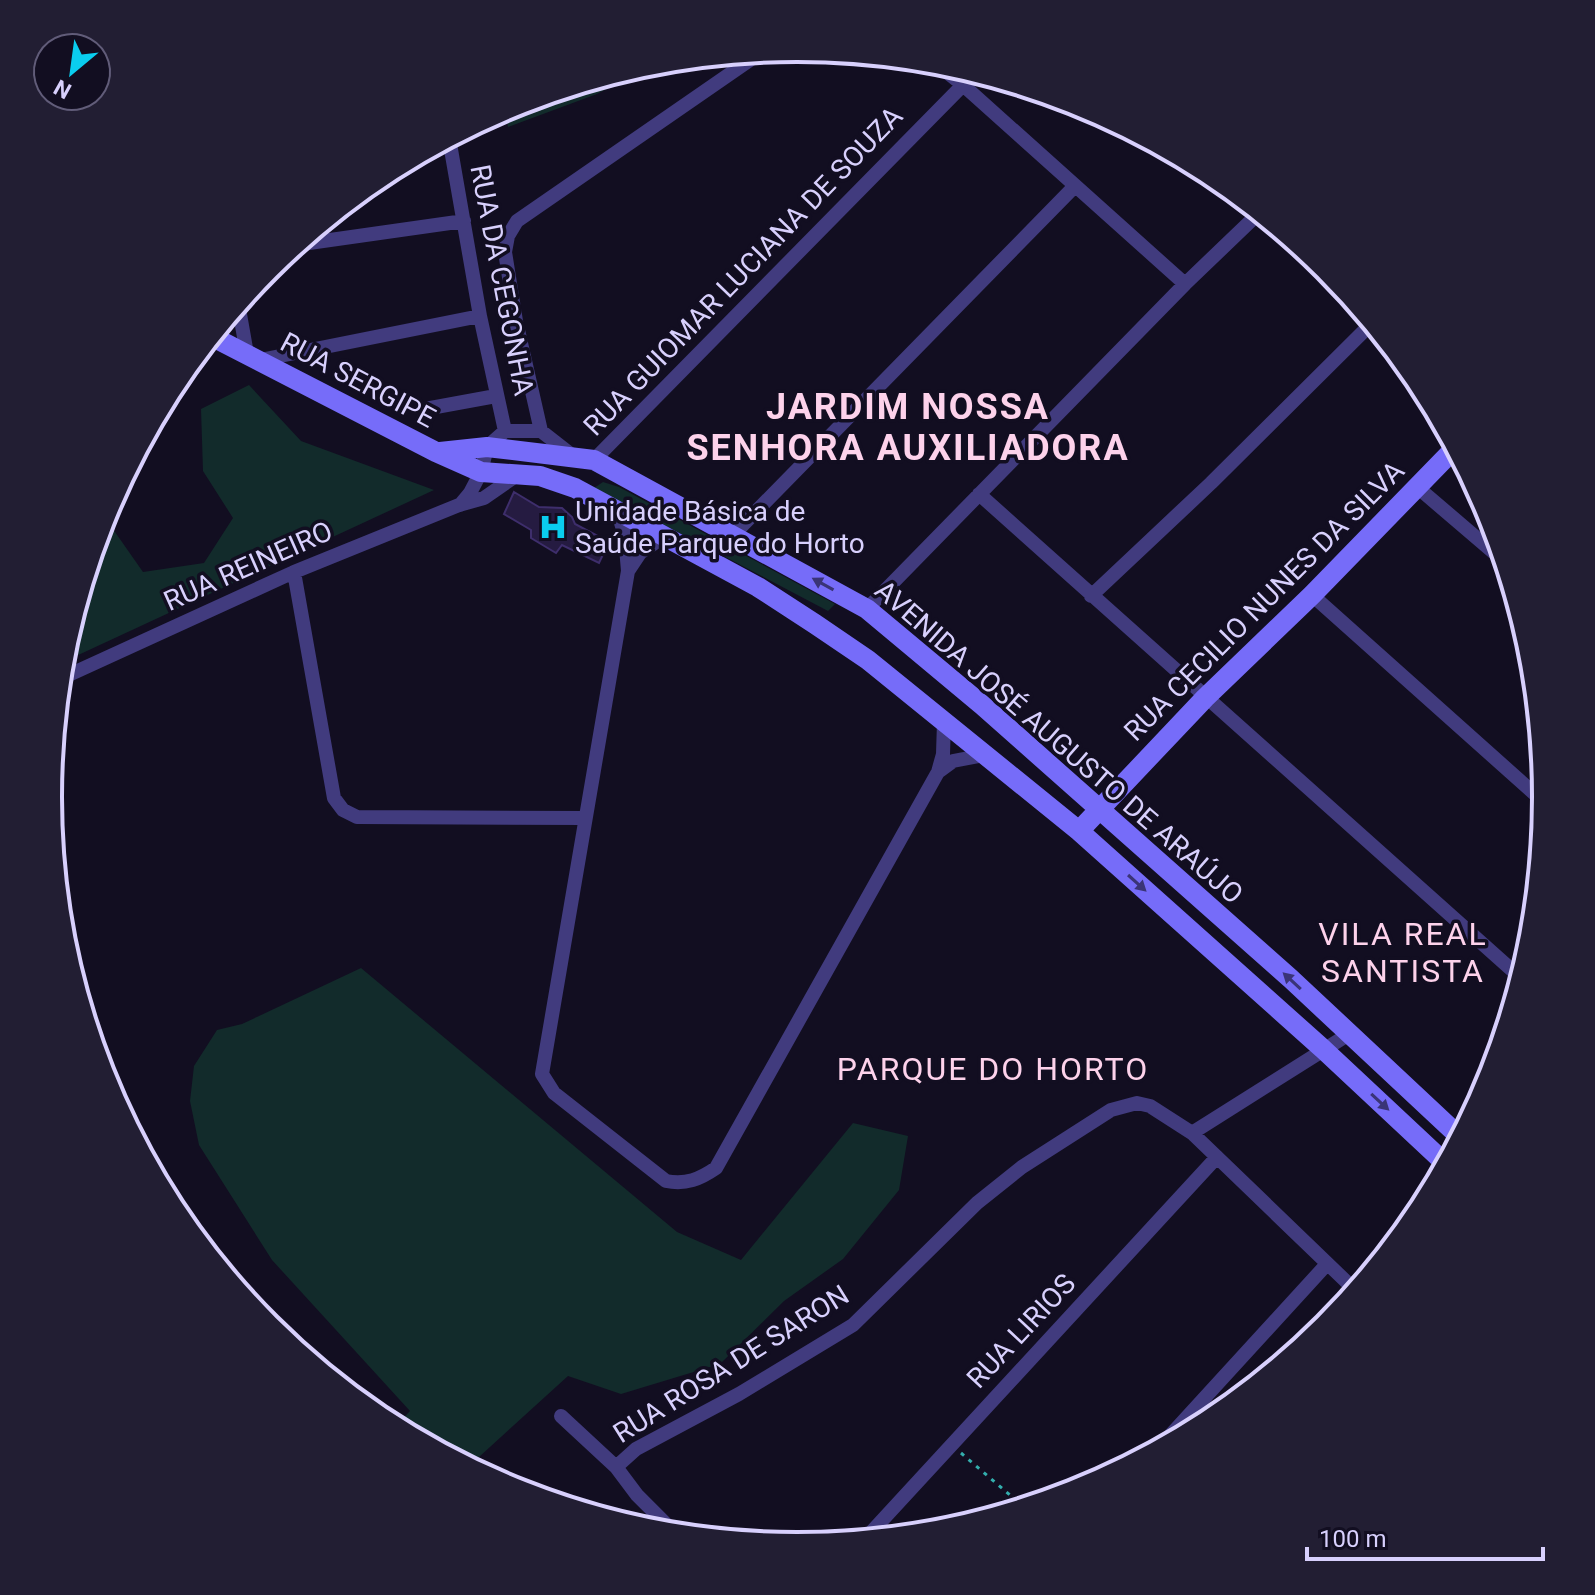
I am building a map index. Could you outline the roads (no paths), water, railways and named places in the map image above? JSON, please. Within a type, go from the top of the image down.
[{"type":"street","points":[[541,431],[516,321],[505,252],[508,236],[517,221],[744,64]]},
{"type":"street","points":[[956,80],[1185,284]]},
{"type":"street","name":"RUA GUIOMAR LUCIANA DE SOUZA","points":[[594,460],[963,85]]},
{"type":"street","name":"RUA DA CEGONHA","points":[[451,149],[480,316],[505,431]]},
{"type":"street","points":[[733,535],[1074,187]]},
{"type":"street","points":[[867,609],[1185,284],[1252,220]]},
{"type":"street","points":[[317,242],[464,221]]},
{"type":"street","points":[[242,317],[254,357],[480,316]]},
{"type":"street","points":[[1091,596],[1211,483],[1365,330]]},
{"type":"street","name":"RUA SERGIPE","points":[[221,341],[436,452]]},
{"type":"street","points":[[425,409],[496,396]]},
{"type":"street","points":[[459,505],[470,493],[481,472],[487,447],[505,431],[541,431],[573,456]]},
{"type":"street","name":"AVENIDA JOSÉ AUGUSTO DE ARAÚJO","points":[[436,452],[487,447],[594,460],[867,609],[982,705],[1291,979],[1453,1130]]},
{"type":"street","name":"AVENIDA JOSÉ AUGUSTO DE ARAÚJO","points":[[436,452],[481,472],[540,476],[575,488],[758,587],[868,660],[984,755],[1081,828],[1438,1157]]},
{"type":"street","name":"RUA CECILIO NUNES DA SILVA","points":[[1081,828],[1205,698],[1312,595],[1448,455]]},
{"type":"street","name":"RUA REINEIRO","points":[[73,673],[294,572],[459,505],[484,498],[520,473]]},
{"type":"street","points":[[1416,486],[1489,549]]},
{"type":"street","points":[[979,494],[1512,970]]},
{"type":"street","points":[[617,510],[625,536],[628,571],[542,1074],[554,1093],[666,1181],[678,1183],[702,1178],[716,1168],[938,772],[943,754],[944,722]]},
{"type":"street","points":[[628,571],[640,553],[665,536]]},
{"type":"street","points":[[294,572],[334,798],[343,810],[357,817],[585,818]]},
{"type":"street","points":[[1312,595],[1533,792]]},
{"type":"street","points":[[938,772],[953,761],[984,755]]},
{"type":"street","points":[[1348,1284],[1192,1133],[1349,1034]]},
{"type":"street","name":"RUA ROSA DE SARON","points":[[616,1467],[636,1449],[739,1394],[853,1325],[977,1203],[1022,1167],[1111,1110],[1137,1103],[1150,1106],[1192,1133]]},
{"type":"street","name":"RUA LIRIOS","points":[[875,1529],[1217,1157]]},
{"type":"street","points":[[1180,1425],[1327,1264]]},
{"type":"street","points":[[561,1416],[616,1467],[658,1520]]},
{"type":"place","name":"Unidade Básica de Saúde Parque do Horto","points":[[553,527]]},
{"type":"district","name":"JARDIM NOSSA SENHORA AUXILIADORA","points":[[908,428]]},
{"type":"district","name":"VILA REAL SANTISTA","points":[[1403,952]]},
{"type":"district","name":"PARQUE DO HORTO","points":[[993,1069]]}]
